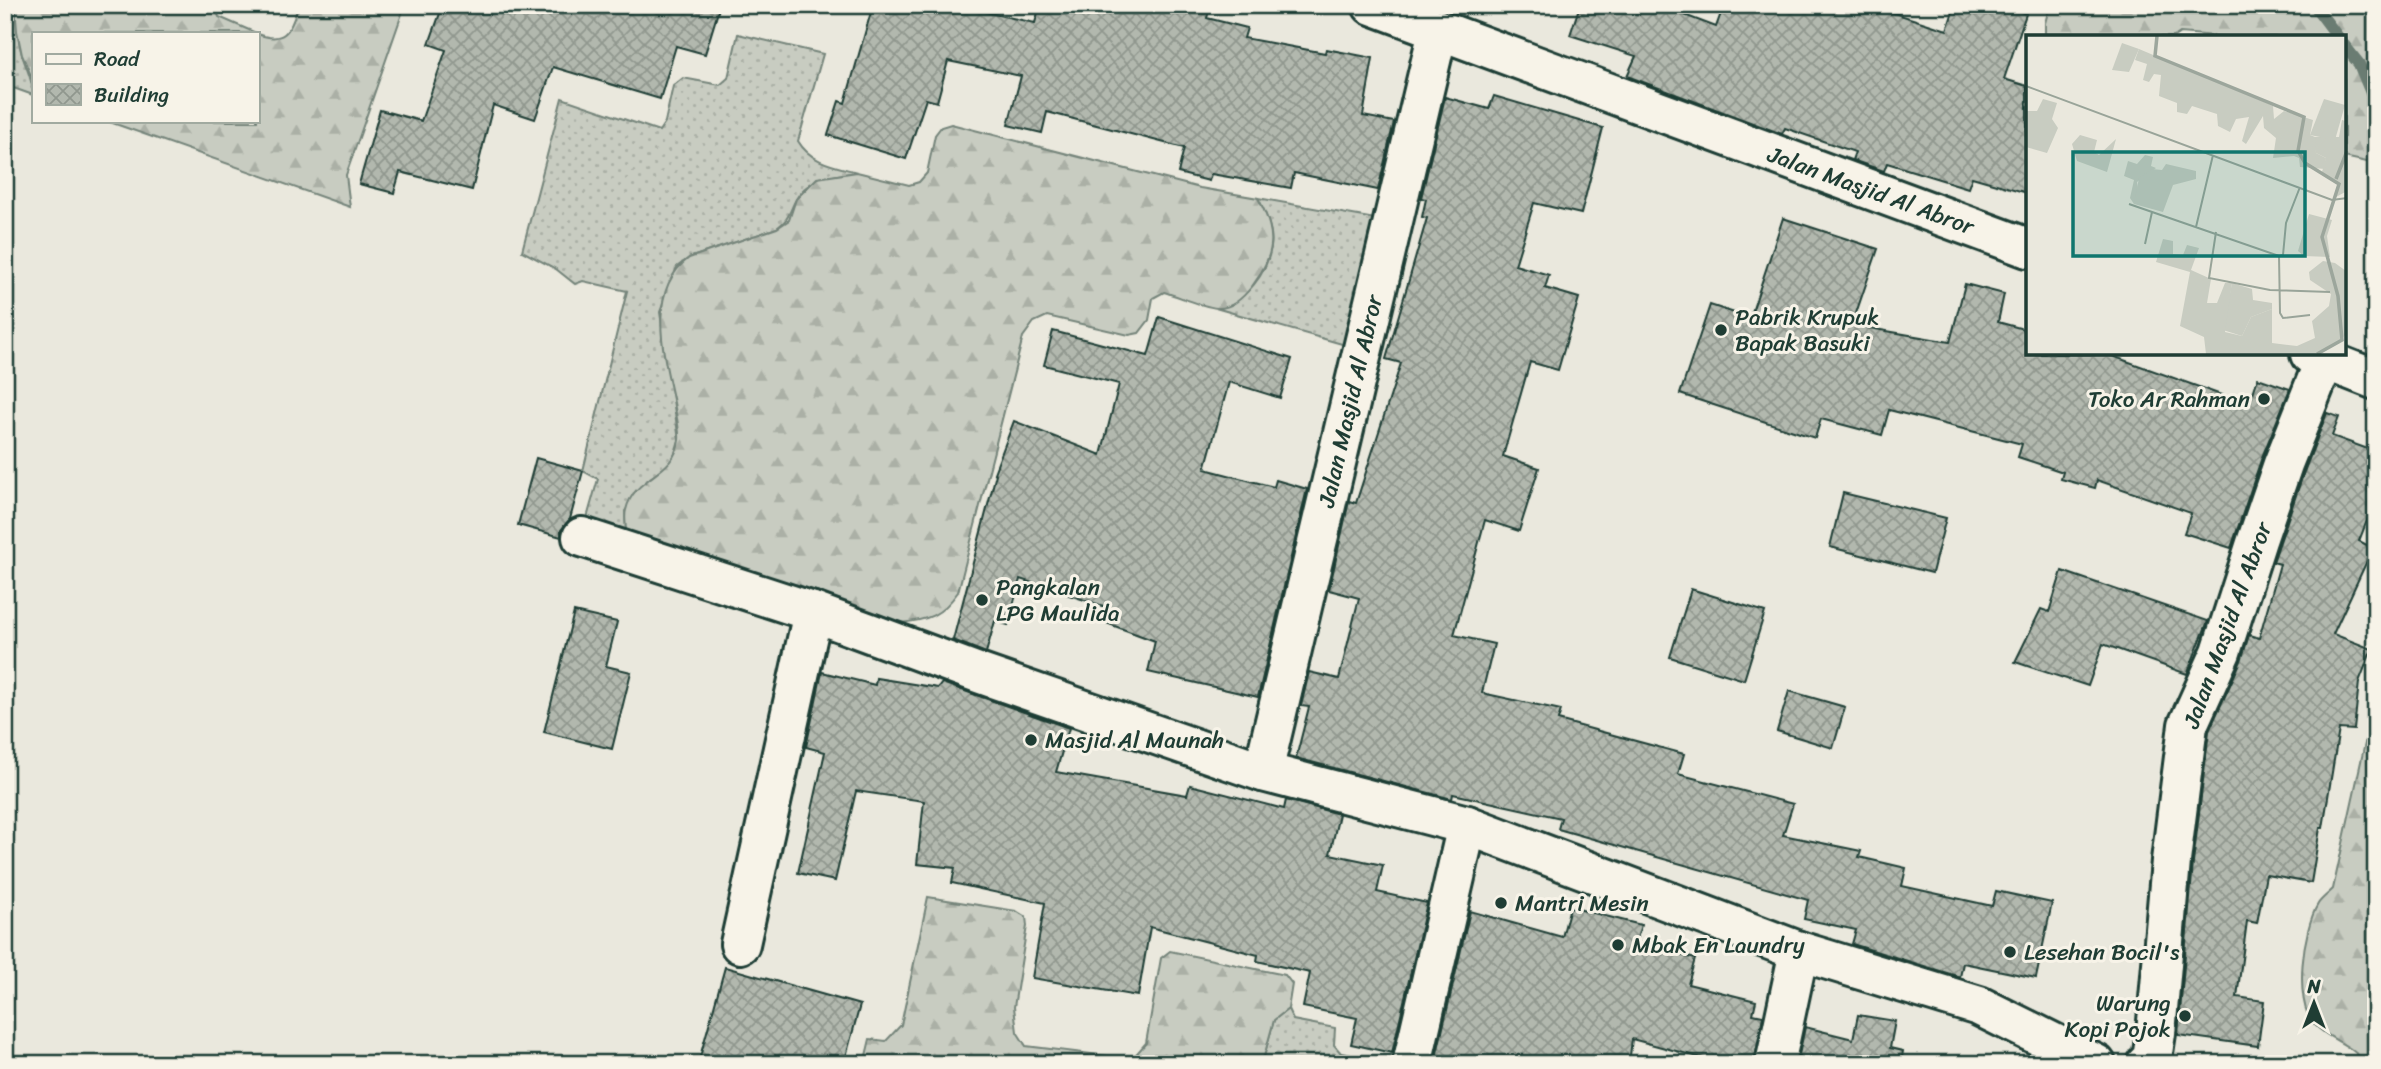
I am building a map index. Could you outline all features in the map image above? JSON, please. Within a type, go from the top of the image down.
[{"type":"street","name":"Jalan Masjid Al Abror","points":[[1371,5],[2026,247]]},
{"type":"street","name":"Jalan Masjid Al Abror","points":[[1263,772],[1438,31]]},
{"type":"street","name":"Jalan Masjid Al Abror","points":[[2146,1064],[2152,1059],[2156,1033],[2171,861],[2188,725],[2221,652],[2318,356],[2376,380]]},
{"type":"street","points":[[582,537],[813,612],[981,674],[1263,772],[1467,825],[1799,951],[1979,1006],[2096,1064]]},
{"type":"street","points":[[740,943],[813,612]]},
{"type":"street","points":[[1412,1064],[1467,825]]},
{"type":"street","points":[[1775,1064],[1799,951]]},
{"type":"green space","points":[[5,5],[15,5],[20,45],[32,85],[32,95],[5,85]]},
{"type":"green space","points":[[15,5],[215,5],[219,17],[254,32],[32,32],[32,78],[22,55]]},
{"type":"green space","points":[[299,5],[405,5],[346,175],[350,207],[110,122],[259,122],[259,35],[281,36],[290,28]]},
{"type":"green space","points":[[2050,5],[2376,5],[2376,164],[2346,157],[2346,35],[2045,35]]},
{"type":"green space","points":[[738,34],[823,54],[798,141],[817,159],[857,172],[830,176],[807,186],[795,201],[787,219],[777,228],[689,258],[677,267],[660,312],[679,440],[672,463],[650,478],[625,511],[626,531],[587,518],[598,479],[583,471],[627,291],[583,281],[575,284],[556,269],[522,251],[562,98],[659,131],[665,122],[673,86],[683,78],[720,85],[728,78]]},
{"type":"green space","points":[[951,124],[1200,188],[1258,198],[1271,233],[1269,254],[1260,275],[1245,295],[1226,307],[1211,307],[1164,292],[1153,298],[1149,320],[1139,333],[1129,335],[1047,316],[1034,322],[1023,337],[958,592],[946,607],[933,615],[900,623],[626,531],[625,512],[630,498],[670,461],[679,440],[661,325],[662,306],[675,272],[689,258],[777,228],[789,220],[796,199],[817,178],[857,172],[909,185],[919,182],[927,173],[935,135],[941,127]]},
{"type":"green space","points":[[1258,198],[1392,222],[1363,350],[1219,309],[1238,299],[1254,285],[1265,267],[1271,247],[1271,235]]},
{"type":"green space","points":[[2376,693],[2376,1064],[2365,1064],[2348,1047],[2314,1024],[2304,999],[2302,965],[2313,915],[2319,902],[2333,889]]},
{"type":"green space","points":[[928,897],[1016,911],[1026,917],[1027,926],[1014,1007],[1017,1032],[1026,1046],[1132,1059],[1146,1043],[1161,958],[1170,951],[1285,975],[1292,984],[1288,1009],[1274,1020],[1262,1064],[864,1064],[870,1039],[886,1041],[901,1025]]},
{"type":"green space","points":[[1288,1009],[1293,1020],[1335,1028],[1334,1045],[1341,1053],[1397,1064],[1262,1064],[1274,1020]]},
{"type":"building","points":[[443,5],[720,5],[705,54],[676,46],[660,99],[553,67],[535,119],[493,105],[472,190],[400,172],[394,193],[359,184],[380,110],[421,121],[446,50],[429,44]]},
{"type":"building","points":[[873,5],[953,5],[1035,23],[1040,5],[1190,5],[1209,11],[1207,18],[1247,28],[1244,38],[1325,53],[1326,49],[1373,58],[1363,116],[1394,122],[1378,190],[1294,173],[1291,188],[1211,174],[1209,181],[1178,173],[1184,148],[1047,112],[1042,133],[1008,125],[1021,76],[948,61],[937,102],[926,99],[906,159],[828,135],[839,101],[845,103]]},
{"type":"building","points":[[1580,5],[1658,5],[1716,27],[1724,5],[1869,5],[1947,30],[1955,5],[2001,5],[2026,14],[2004,79],[2026,86],[2026,193],[1972,177],[1968,188],[1887,163],[1884,171],[1852,160],[1855,152],[1785,128],[1782,134],[1627,76],[1636,56],[1570,35]]},
{"type":"building","points":[[1494,96],[1603,128],[1581,214],[1534,203],[1515,265],[1549,275],[1545,288],[1579,298],[1558,370],[1530,362],[1503,456],[1539,468],[1519,531],[1485,520],[1454,635],[1494,644],[1482,693],[1561,710],[1558,720],[1684,754],[1678,774],[1793,804],[1783,835],[1861,851],[1859,857],[1906,868],[1902,886],[1992,906],[1996,891],[2052,903],[2036,978],[1963,963],[1960,977],[1852,944],[1856,930],[1804,919],[1808,900],[1558,829],[1561,818],[1453,794],[1452,799],[1296,758],[1309,707],[1301,706],[1309,672],[1339,679],[1359,598],[1329,590],[1349,501],[1356,503],[1401,363],[1386,359],[1427,218],[1422,217],[1426,199],[1421,198],[1445,97],[1489,109]]},
{"type":"building","points":[[1783,218],[1878,249],[1852,325],[1950,342],[1965,284],[2004,294],[1998,322],[2026,330],[2026,355],[2110,355],[2249,405],[2258,378],[2290,389],[2262,457],[2231,548],[2184,533],[2191,513],[2097,480],[2095,488],[2061,479],[2063,472],[2018,457],[2022,444],[1889,410],[1882,435],[1821,419],[1815,438],[1680,394],[1710,305],[1750,318]]},
{"type":"building","points":[[1159,317],[1292,359],[1280,398],[1229,382],[1205,469],[1274,487],[1276,480],[1307,489],[1258,697],[1148,672],[1155,641],[1098,620],[1103,606],[1020,579],[1008,625],[995,621],[986,653],[953,640],[996,474],[994,473],[1014,421],[1101,455],[1119,384],[1044,365],[1053,331],[1148,356]]},
{"type":"building","points":[[2327,413],[2339,417],[2332,436],[2376,452],[2376,498],[2359,541],[2373,548],[2333,634],[2372,649],[2359,682],[2354,730],[2339,729],[2311,883],[2266,875],[2257,923],[2247,921],[2237,997],[2264,1001],[2258,1046],[2178,1035],[2193,863],[2209,731],[2241,661],[2249,635],[2259,638],[2280,564],[2273,562]]},
{"type":"building","points":[[536,458],[583,471],[570,519],[561,530],[561,537],[518,525]]},
{"type":"building","points":[[1843,493],[1946,518],[1932,573],[1830,547]]},
{"type":"building","points":[[2062,571],[2208,621],[2187,674],[2103,644],[2088,686],[2015,662],[2041,609],[2049,612]]},
{"type":"building","points":[[1691,589],[1765,612],[1744,680],[1670,657]]},
{"type":"building","points":[[574,612],[617,622],[606,666],[631,672],[612,749],[544,732]]},
{"type":"building","points":[[822,672],[875,685],[876,678],[938,688],[942,683],[1069,728],[1056,772],[1187,795],[1190,785],[1284,809],[1286,800],[1339,814],[1330,854],[1383,865],[1377,892],[1427,903],[1392,1053],[1351,1044],[1357,1018],[1303,1007],[1310,973],[1257,961],[1258,955],[1150,927],[1138,996],[1032,978],[1045,903],[952,883],[955,868],[917,864],[924,801],[856,791],[835,881],[798,873],[825,752],[806,747]]},
{"type":"building","points":[[1789,691],[1845,707],[1833,748],[1777,731]]},
{"type":"building","points":[[1570,907],[1641,925],[1636,942],[1695,959],[1688,984],[1756,1001],[1753,1014],[1763,1016],[1754,1064],[1724,1064],[1632,1039],[1629,1064],[1435,1062],[1470,911],[1562,937]]},
{"type":"building","points":[[725,967],[860,1005],[844,1064],[698,1064]]},
{"type":"building","points":[[1858,1015],[1895,1021],[1890,1048],[1903,1051],[1901,1064],[1797,1064],[1805,1027],[1853,1039]]},
{"type":"waterway","points":[[2314,5],[2336,35]]},
{"type":"waterway","points":[[2346,48],[2359,64],[2376,105]]},
{"type":"place","name":"Pabrik Krupuk Bapak Basuki","points":[[1721,330]]},
{"type":"place","name":"Toko Ar Rahman","points":[[2264,399]]},
{"type":"place","name":"Pangkalan LPG Maulida","points":[[982,600]]},
{"type":"place","name":"Masjid Al Maunah","points":[[1031,740]]},
{"type":"place","name":"Mantri Mesin","points":[[1501,903]]},
{"type":"place","name":"Mbak En Laundry","points":[[1618,945]]},
{"type":"place","name":"Lesehan Bocil's","points":[[2010,952]]},
{"type":"place","name":"Warung Kopi Pojok","points":[[2185,1016]]}]
